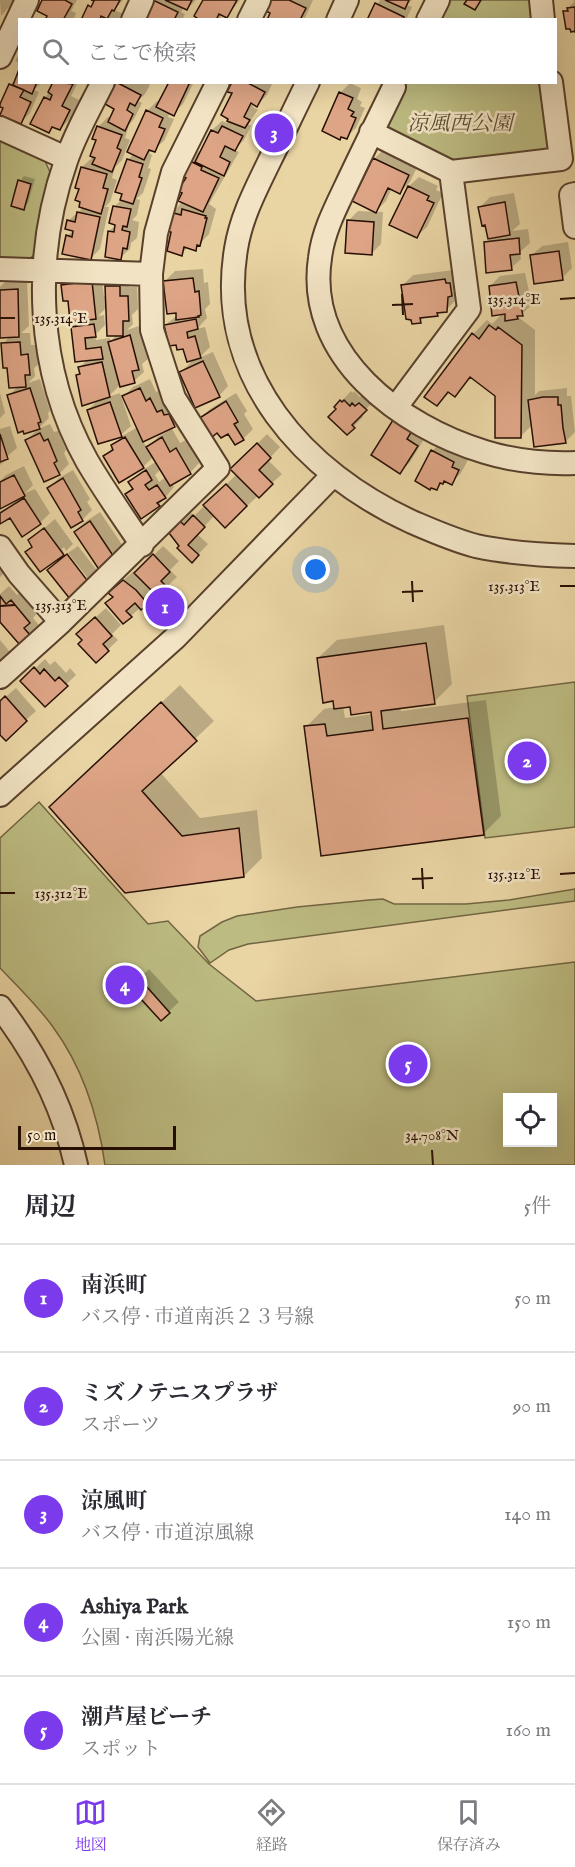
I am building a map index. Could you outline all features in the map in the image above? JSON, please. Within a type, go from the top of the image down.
[{"type":"street","points":[[18,18],[27,0]]},
{"type":"street","points":[[134,18],[142,0]]},
{"type":"street","points":[[250,18],[259,0]]},
{"type":"street","points":[[339,18],[347,0]]},
{"type":"street","points":[[429,18],[438,0]]},
{"type":"street","points":[[541,0],[543,18]]},
{"type":"street","points":[[0,57],[18,19]]},
{"type":"street","points":[[102,84],[66,158],[56,194],[44,271],[44,313],[48,351],[61,399],[87,459],[142,545]]},
{"type":"street","points":[[0,676],[142,545],[218,468],[174,398],[152,330],[151,274],[156,233],[173,172],[217,84]]},
{"type":"street","points":[[307,84],[247,209],[236,250],[235,311],[244,350],[255,380],[269,405],[298,443],[333,475],[386,509],[444,536],[476,546],[511,552],[575,556]]},
{"type":"street","points":[[392,84],[327,228],[320,259],[319,290],[325,321],[331,335],[347,363],[368,385],[396,407],[436,432],[480,450],[526,461],[575,463]]},
{"type":"street","points":[[371,132],[451,172],[561,159],[551,84]]},
{"type":"street","points":[[0,128],[66,158]]},
{"type":"street","points":[[396,407],[469,309],[451,172]]},
{"type":"street","points":[[573,195],[575,227]]},
{"type":"street","points":[[0,269],[151,274]]},
{"type":"street","points":[[0,795],[176,637],[333,475]]},
{"type":"street","points":[[0,547],[19,574],[61,622]]},
{"type":"street","points":[[0,1007],[32,1053],[50,1086],[64,1121],[76,1165]]},
{"type":"green space","points":[[444,0],[535,0],[537,18],[435,18]]},
{"type":"green space","name":"涼風西公園","points":[[402,84],[545,84],[553,154],[453,165],[380,129]]},
{"type":"green space","points":[[0,140],[44,159],[51,174],[38,252],[25,262],[0,261]]},
{"type":"green space","points":[[575,682],[575,827],[485,838],[467,696]]},
{"type":"green space","points":[[39,802],[148,924],[168,921],[209,964],[256,1001],[575,962],[575,1165],[105,1165],[88,1093],[73,1059],[47,1019],[0,968],[0,838]]},
{"type":"green space","points":[[575,889],[575,901],[248,944],[229,950],[210,963],[198,947],[200,936],[222,922],[237,916],[297,907],[383,899],[394,904],[466,904],[509,900]]},
{"type":"building","points":[[42,0],[65,0],[72,4],[64,18],[46,18],[47,16],[37,11]]},
{"type":"building","points":[[91,0],[120,0],[108,18],[101,16],[100,18],[82,18],[88,5],[91,7],[94,1]]},
{"type":"building","points":[[153,0],[178,12],[175,18],[141,18]]},
{"type":"building","points":[[165,0],[192,0],[187,10]]},
{"type":"building","points":[[203,0],[237,0],[227,18],[219,14],[217,18],[194,16]]},
{"type":"building","points":[[269,0],[289,0],[306,8],[301,18],[268,18],[270,13],[264,10]]},
{"type":"building","points":[[385,0],[409,0],[405,9]]},
{"type":"building","points":[[467,0],[481,0],[475,10],[464,4]]},
{"type":"building","points":[[375,3],[404,17],[404,18],[368,18]]},
{"type":"building","points":[[575,7],[575,31],[571,32],[570,29],[566,29],[563,11]]},
{"type":"building","points":[[18,72],[18,84],[36,84],[32,94],[13,85]]},
{"type":"building","points":[[9,84],[24,90],[20,97],[31,102],[21,124],[0,115],[3,108],[0,104]]},
{"type":"building","points":[[52,84],[73,84],[62,106],[70,110],[60,130],[52,127],[49,133],[30,124],[44,97],[50,100],[52,95],[48,92]]},
{"type":"building","points":[[115,84],[120,84],[141,95],[135,106],[130,103],[127,110],[133,114],[125,131],[108,122],[114,109],[105,104]]},
{"type":"building","points":[[168,84],[189,84],[174,116],[156,107]]},
{"type":"building","points":[[231,84],[250,84],[265,92],[257,107],[251,103],[244,117],[250,120],[245,128],[227,121],[228,119],[221,115],[232,93],[227,92]]},
{"type":"building","points":[[339,92],[353,98],[348,109],[354,112],[351,116],[356,118],[347,139],[341,137],[340,140],[322,131]]},
{"type":"building","points":[[146,110],[163,118],[159,127],[165,129],[155,152],[149,150],[144,160],[127,152]]},
{"type":"building","points":[[97,126],[122,135],[117,148],[121,150],[112,172],[92,164],[95,158],[90,156],[96,140],[92,139]]},
{"type":"building","points":[[222,126],[243,136],[235,151],[225,146],[220,157],[230,162],[224,176],[195,162],[211,130],[218,133]]},
{"type":"building","points":[[373,158],[409,175],[400,194],[388,188],[376,213],[352,201]]},
{"type":"building","points":[[127,159],[143,164],[139,177],[142,178],[133,204],[120,200],[122,194],[115,192]]},
{"type":"building","points":[[188,160],[202,167],[201,170],[219,178],[203,212],[178,201],[182,193],[177,191],[186,178],[181,175]]},
{"type":"building","points":[[81,167],[107,174],[103,188],[108,189],[101,214],[79,207],[80,202],[75,200],[79,189],[75,188]]},
{"type":"building","points":[[18,180],[31,184],[24,210],[11,206]]},
{"type":"building","points":[[408,186],[429,196],[427,200],[434,203],[417,238],[389,225]]},
{"type":"building","points":[[505,202],[510,235],[488,239],[485,225],[482,226],[478,207]]},
{"type":"building","points":[[113,206],[131,209],[127,227],[123,226],[122,230],[130,232],[127,249],[123,248],[121,260],[105,257],[108,231],[114,232],[115,225],[109,223]]},
{"type":"building","points":[[182,209],[207,218],[200,246],[197,245],[196,251],[184,247],[182,256],[167,251],[171,232],[165,231],[170,212],[181,215]]},
{"type":"building","points":[[77,212],[100,217],[91,260],[62,254],[66,235],[72,237],[73,231],[65,229],[67,220],[75,222]]},
{"type":"building","points":[[347,220],[374,222],[372,255],[345,253]]},
{"type":"building","points":[[519,238],[520,254],[510,255],[512,270],[486,273],[484,242]]},
{"type":"building","points":[[559,251],[563,280],[534,284],[530,255]]},
{"type":"building","points":[[193,278],[195,292],[199,291],[201,315],[176,320],[176,313],[167,314],[163,281]]},
{"type":"building","points":[[445,279],[446,283],[450,283],[452,296],[448,297],[447,312],[437,313],[438,316],[420,318],[421,323],[412,324],[411,320],[406,319],[401,285]]},
{"type":"building","points":[[92,281],[96,319],[70,322],[68,301],[63,301],[61,285]]},
{"type":"building","points":[[516,282],[523,316],[505,321],[505,314],[492,316],[489,286]]},
{"type":"building","points":[[105,286],[120,286],[120,296],[128,296],[129,321],[123,321],[123,336],[107,336]]},
{"type":"building","points":[[18,289],[19,337],[0,338],[0,290]]},
{"type":"building","points":[[196,319],[198,329],[187,332],[188,338],[195,336],[201,358],[187,362],[183,349],[177,350],[176,345],[169,346],[164,325]]},
{"type":"building","points":[[94,324],[96,337],[85,338],[86,349],[101,347],[103,359],[75,362],[71,327]]},
{"type":"building","points":[[489,325],[496,330],[498,327],[522,345],[521,438],[495,438],[495,396],[470,377],[455,397],[448,392],[437,406],[424,397],[472,333],[479,339]]},
{"type":"building","points":[[130,335],[139,370],[132,371],[135,383],[120,387],[108,342]]},
{"type":"building","points":[[20,342],[21,355],[28,354],[30,375],[25,375],[26,387],[9,388],[7,368],[3,368],[1,343]]},
{"type":"building","points":[[203,361],[220,397],[195,408],[179,372]]},
{"type":"building","points":[[102,362],[110,397],[82,406],[76,375],[80,374],[78,367]]},
{"type":"building","points":[[30,388],[41,422],[38,423],[40,429],[24,434],[23,431],[18,433],[7,395]]},
{"type":"building","points":[[140,388],[146,401],[150,398],[157,412],[162,410],[164,415],[169,414],[175,427],[143,442],[122,396]]},
{"type":"building","points":[[558,397],[566,443],[534,447],[528,400]]},
{"type":"building","points":[[340,400],[342,402],[344,400],[350,406],[352,403],[355,406],[359,403],[367,410],[352,425],[355,428],[347,435],[328,417],[336,409],[334,407]]},
{"type":"building","points":[[226,401],[238,422],[234,424],[244,440],[235,445],[228,434],[221,438],[217,433],[211,438],[198,419]]},
{"type":"building","points":[[110,402],[122,437],[98,444],[87,410]]},
{"type":"building","points":[[393,420],[412,431],[407,439],[418,446],[400,474],[371,455]]},
{"type":"building","points":[[40,433],[44,441],[48,439],[57,461],[54,463],[60,475],[44,482],[25,440]]},
{"type":"building","points":[[0,434],[8,459],[0,462]]},
{"type":"building","points":[[125,437],[144,468],[119,483],[103,456],[113,450],[111,445]]},
{"type":"building","points":[[162,437],[170,452],[176,448],[191,474],[170,486],[146,447]]},
{"type":"building","points":[[257,443],[271,458],[259,470],[273,484],[259,498],[230,469]]},
{"type":"building","points":[[431,450],[454,462],[452,467],[459,470],[452,485],[444,481],[443,484],[440,483],[437,490],[431,488],[430,490],[415,481]]},
{"type":"building","points":[[146,470],[152,480],[145,485],[149,490],[157,485],[166,498],[157,503],[160,506],[141,519],[125,494],[133,489],[128,482]]},
{"type":"building","points":[[14,475],[25,496],[0,509],[0,482]]},
{"type":"building","points":[[63,478],[81,510],[78,512],[83,521],[71,528],[47,488]]},
{"type":"building","points":[[226,484],[247,506],[225,528],[203,505]]},
{"type":"building","points":[[24,498],[41,524],[22,537],[10,518],[0,524],[0,513]]},
{"type":"building","points":[[193,515],[205,527],[188,545],[199,555],[192,563],[177,548],[179,546],[169,533],[180,521],[184,525]]},
{"type":"building","points":[[90,521],[116,560],[100,571],[74,532]]},
{"type":"building","points":[[44,528],[64,555],[40,572],[25,552],[32,547],[28,540]]},
{"type":"building","points":[[67,554],[90,584],[70,599],[47,570]]},
{"type":"building","points":[[153,554],[170,572],[161,581],[168,588],[158,597],[134,573]]},
{"type":"building","points":[[123,580],[148,604],[141,610],[135,603],[126,611],[132,617],[123,624],[105,603],[113,597],[108,593]]},
{"type":"building","points":[[0,596],[6,604],[11,600],[30,623],[24,628],[31,636],[20,645],[0,622]]},
{"type":"building","points":[[95,617],[112,636],[103,644],[109,651],[96,663],[78,644],[82,640],[76,634]]},
{"type":"building","points":[[426,643],[435,704],[381,711],[383,729],[468,718],[484,835],[321,856],[304,726],[325,724],[327,736],[373,730],[371,712],[351,715],[350,707],[334,709],[333,701],[323,703],[317,658]]},
{"type":"building","points":[[34,667],[40,674],[44,669],[55,681],[59,677],[68,686],[45,707],[20,681]]},
{"type":"building","points":[[5,696],[27,721],[6,741],[0,735],[0,701]]},
{"type":"building","points":[[161,702],[197,741],[142,791],[182,836],[239,828],[244,877],[125,893],[49,807]]},
{"type":"building","points":[[139,978],[170,1013],[161,1021],[129,986]]},
{"type":"place","name":"涼風町","points":[[274,133]]},
{"type":"place","name":"南浜町","points":[[165,607]]},
{"type":"place","name":"ミズノテニスプラザ","points":[[527,761]]},
{"type":"place","name":"Ashiya Park","points":[[125,985]]},
{"type":"place","name":"潮芦屋ビーチ","points":[[408,1064]]}]
